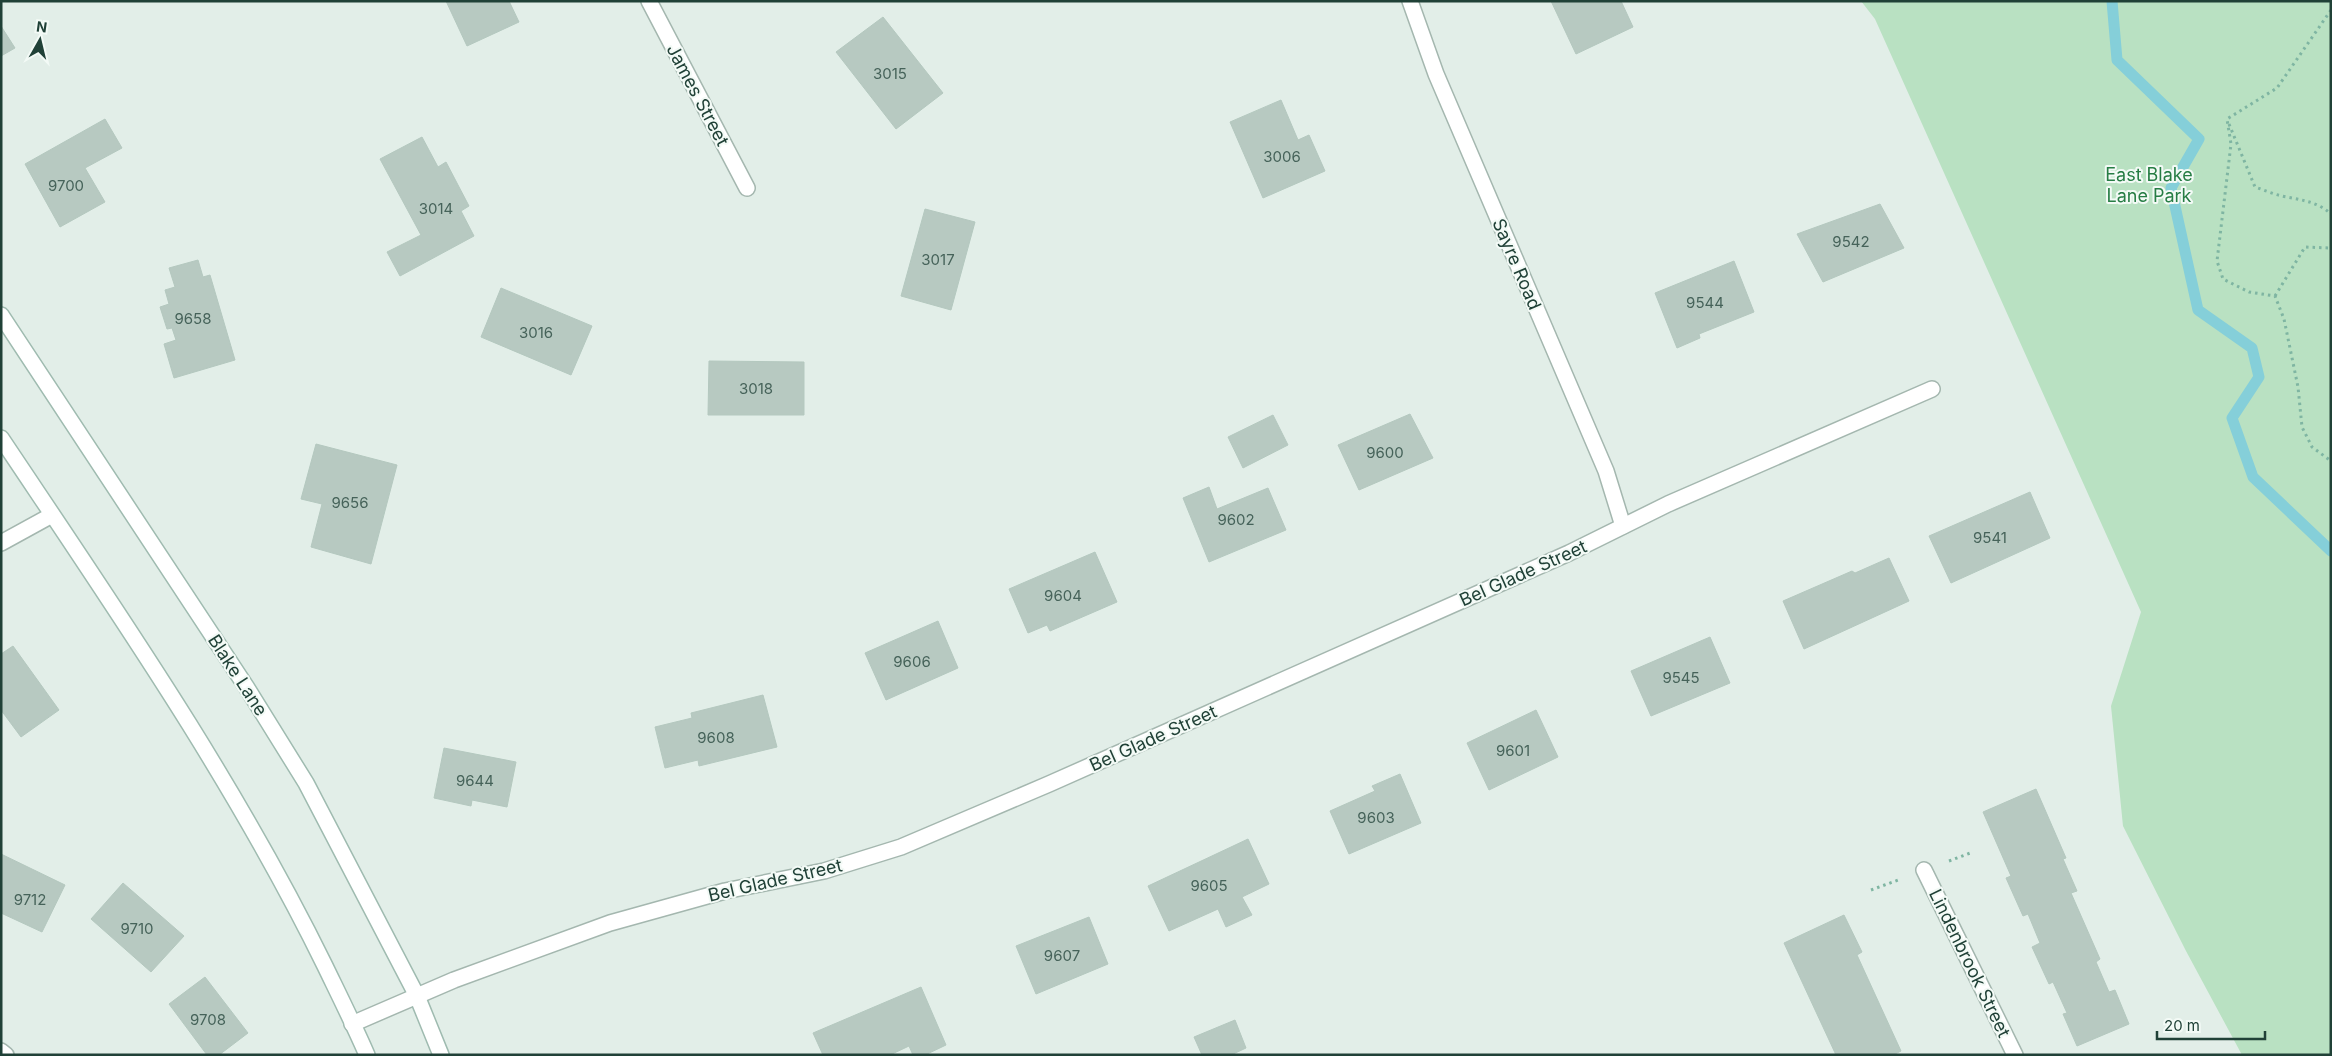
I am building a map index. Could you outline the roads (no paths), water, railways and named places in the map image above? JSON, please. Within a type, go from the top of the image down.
[{"type":"street","name":"James Street","points":[[649,1],[747,188]]},
{"type":"street","name":"Sayre Road","points":[[1410,1],[1440,84],[1606,471],[1623,526]]},
{"type":"street","name":"Blake Lane","points":[[1,315],[247,688],[301,775],[417,996],[441,1055]]},
{"type":"street","name":"Bel Glade Street","points":[[352,1024],[454,980],[610,923],[725,891],[824,871],[901,847],[1068,776],[1569,553],[1668,504],[1932,389]]},
{"type":"street","points":[[1,438],[174,700],[238,804],[277,872],[367,1055]]},
{"type":"street","points":[[1,543],[52,515]]},
{"type":"street","name":"Lindenbrook Street","points":[[1924,870],[2015,1055]]},
{"type":"street","points":[[1,1051],[6,1055]]},
{"type":"waterway","points":[[2112,1],[2117,60],[2199,139],[2171,188],[2198,310],[2252,348],[2259,377],[2232,418],[2253,477],[2331,551]]},
{"type":"park label","name":"East Blake Lane Park","points":[[2149,184]]}]
